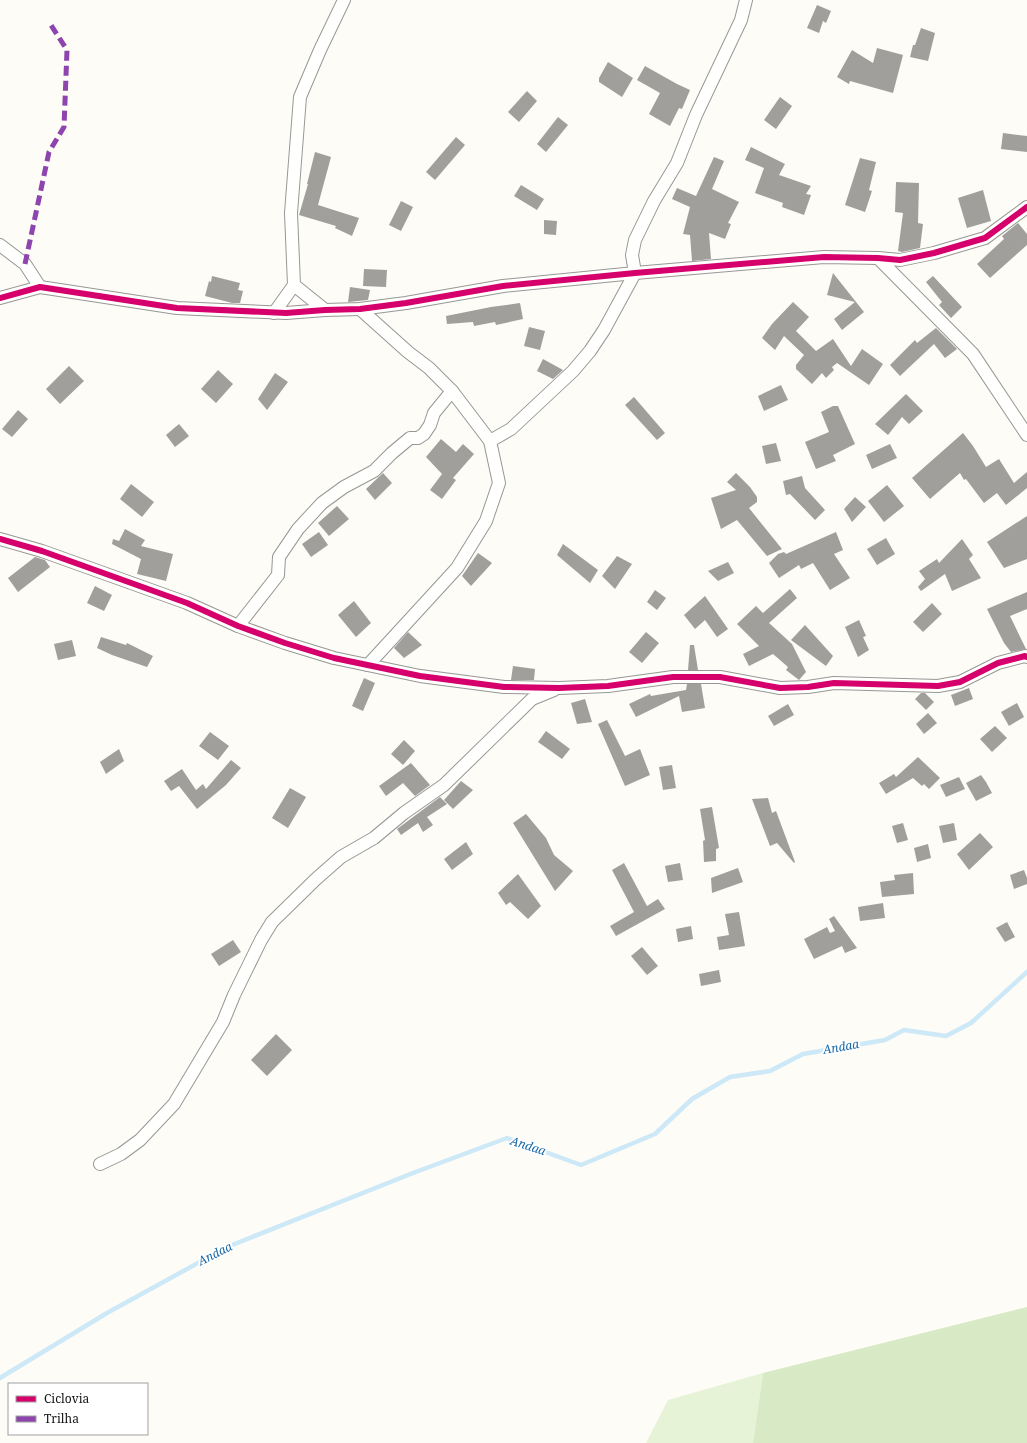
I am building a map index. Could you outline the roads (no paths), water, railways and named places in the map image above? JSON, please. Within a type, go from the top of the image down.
[{"type":"street","points":[[274,313],[294,284],[291,213],[300,96],[344,0]]},
{"type":"street","points":[[490,441],[511,429],[573,371],[590,351],[604,330],[635,273],[632,255],[635,240],[654,201],[677,163],[696,115],[741,20],[746,0]]},
{"type":"street","points":[[0,298],[40,287],[177,308],[286,314],[325,310],[360,309],[406,303],[503,286],[635,273],[824,258],[878,258],[900,260],[934,253],[985,238],[1027,207]]},
{"type":"street","points":[[0,245],[26,264],[40,287]]},
{"type":"street","points":[[878,258],[973,354],[1027,435]]},
{"type":"street","points":[[294,284],[325,310]]},
{"type":"street","points":[[360,309],[429,368],[452,391],[490,441],[498,483],[486,521],[457,568],[368,665]]},
{"type":"street","points":[[238,626],[278,575],[279,557],[298,529],[322,503],[344,487],[374,470],[410,438],[418,438],[424,434],[430,425],[434,414],[452,391]]},
{"type":"street","points":[[0,539],[42,551],[134,586],[187,603],[238,626],[285,643],[334,658],[420,676],[504,687],[559,688],[608,686],[674,677],[720,678],[780,688],[808,688],[834,683],[938,686],[960,682],[998,662],[1025,656],[1027,657]]},
{"type":"street","points":[[100,1164],[121,1154],[140,1140],[174,1104],[223,1022],[234,995],[261,940],[272,922],[316,879],[342,857],[374,838],[404,813],[444,785],[532,699],[559,688]]},
{"type":"waterway","name":"Andaa","points":[[0,1378],[107,1313],[227,1247],[413,1173],[507,1138],[581,1165],[655,1134],[692,1099],[730,1077],[770,1071],[803,1054],[885,1040],[904,1030],[946,1036],[971,1023],[1027,972]]}]
